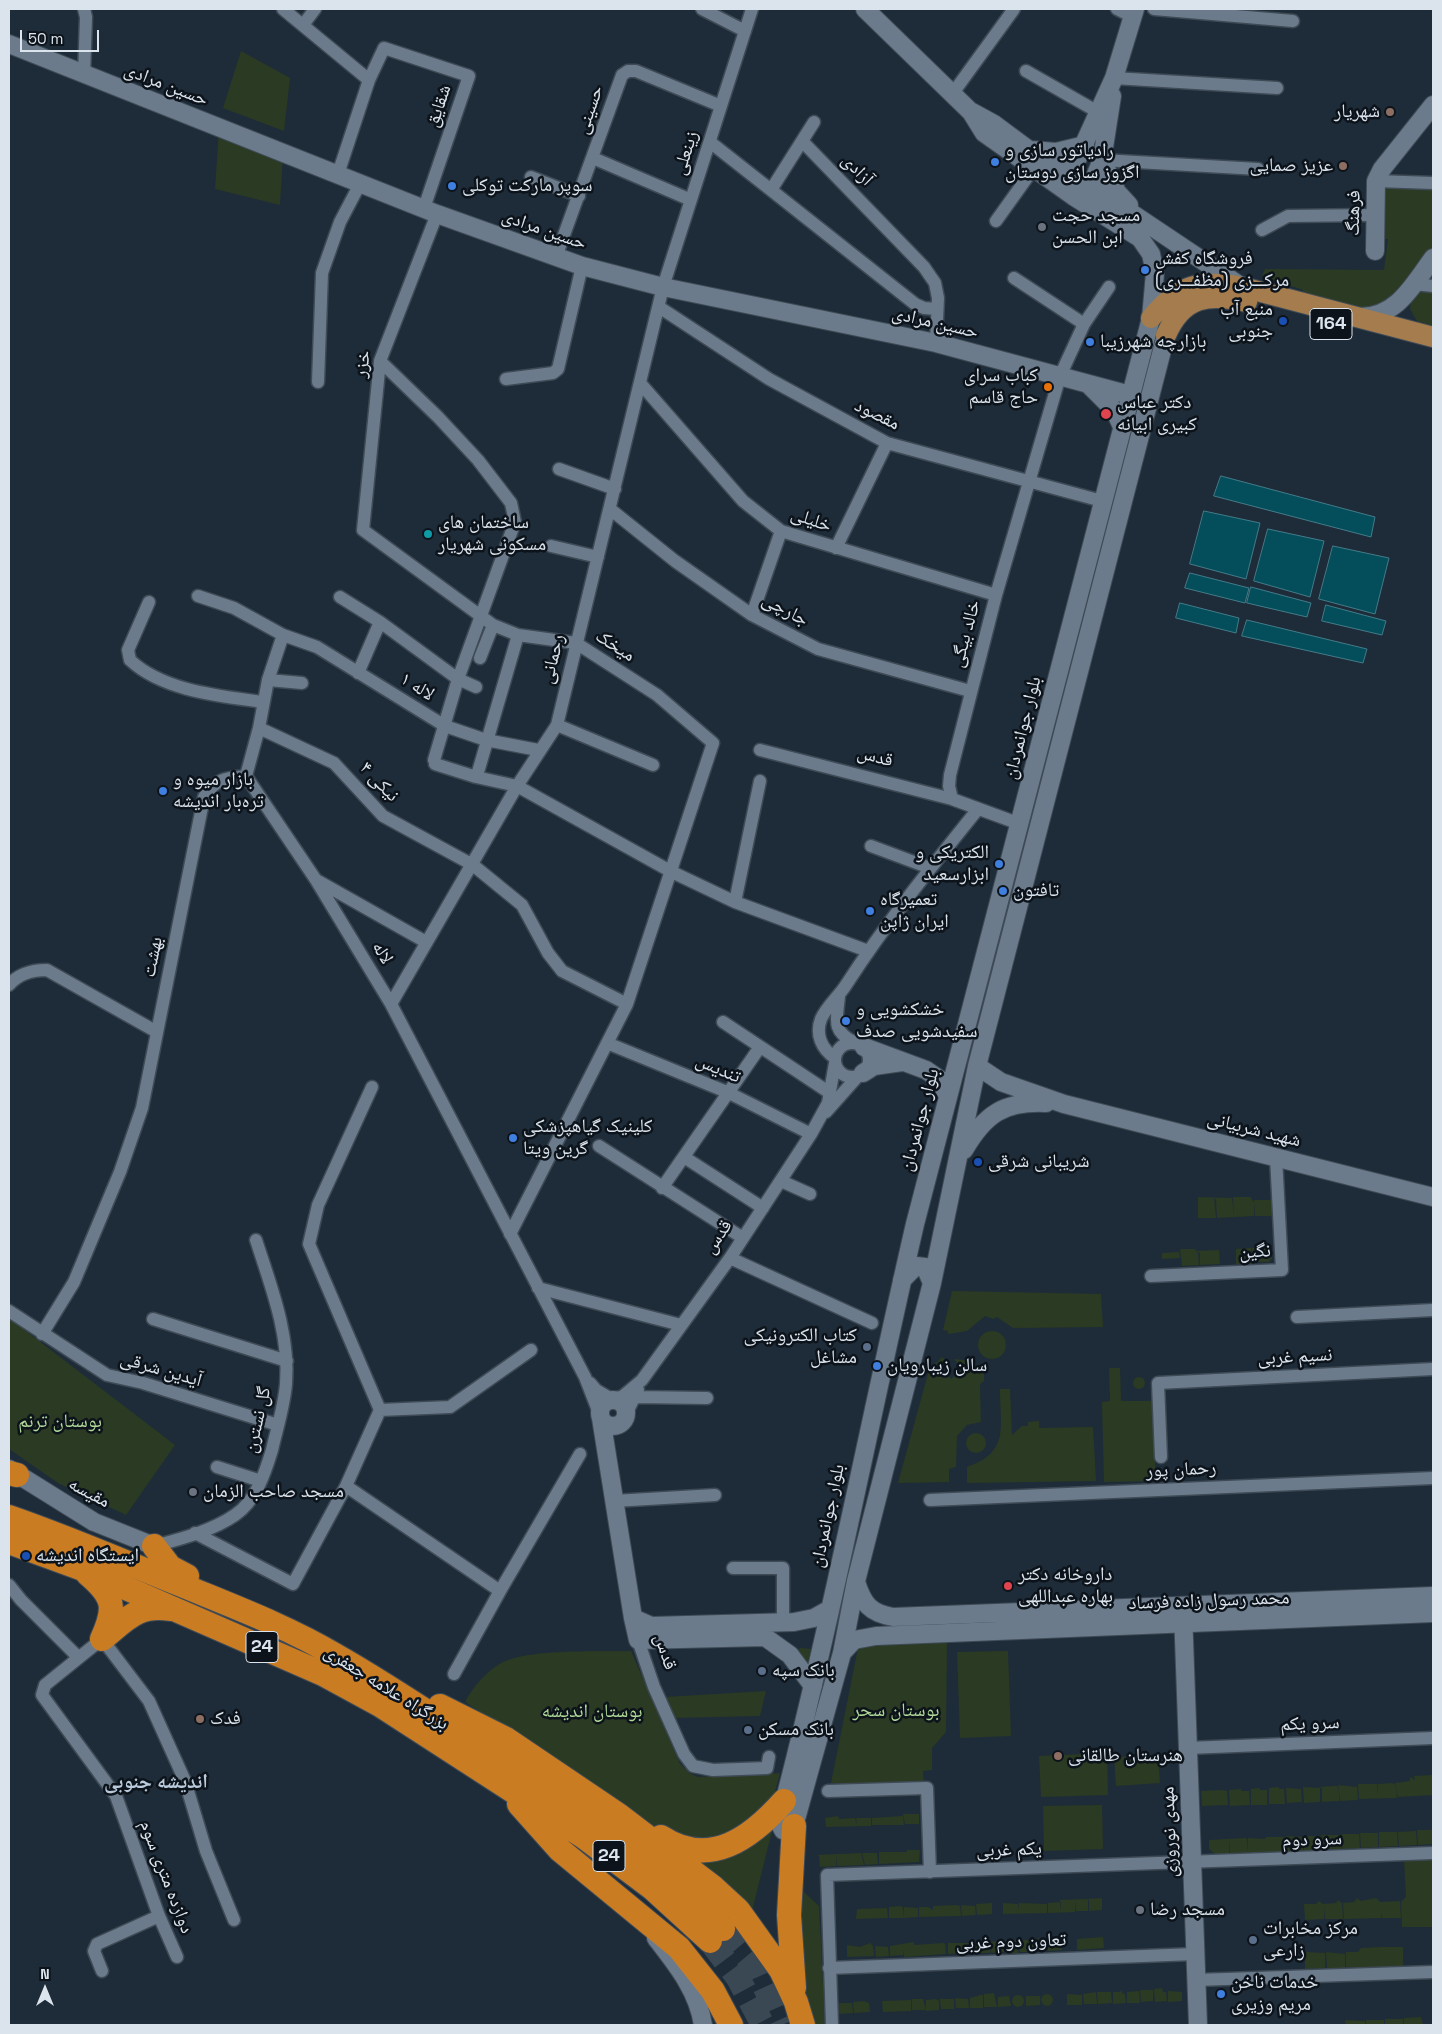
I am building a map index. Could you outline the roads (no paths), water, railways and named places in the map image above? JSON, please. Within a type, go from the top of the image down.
[{"type":"highway","name":"بزرگراه علامه جعفری","points":[[9,1517],[49,1531],[210,1597],[292,1632],[335,1654],[540,1785],[625,1845],[689,1895],[716,1935],[584,1837],[380,1705],[323,1674],[178,1610],[80,1568],[9,1542]]},
{"type":"highway","points":[[154,1546],[170,1567],[200,1583],[210,1597]]},
{"type":"highway","points":[[80,1568],[98,1583],[112,1605],[111,1618],[102,1639]]},
{"type":"highway","points":[[102,1639],[138,1610],[151,1608],[178,1610]]},
{"type":"highway","points":[[335,1654],[506,1738],[620,1816],[713,1887],[738,1910],[780,1970],[796,2002],[803,2025]]},
{"type":"highway","points":[[499,1782],[560,1850],[679,1948],[700,1972],[731,2025]]},
{"type":"highway","points":[[620,1816],[634,1818],[668,1842],[686,1849],[717,1849],[750,1834],[767,1821],[786,1816],[790,1948],[796,2002]]},
{"type":"main road","name":"164","points":[[865,9],[953,93],[971,112],[984,132],[1072,196],[1140,238],[1151,254],[1155,273],[1151,318]]},
{"type":"main road","points":[[1114,78],[1102,160],[1091,186],[1072,196],[1070,175],[1114,78],[1134,13]]},
{"type":"main road","name":"حسین مرادی","points":[[9,44],[84,76],[361,182],[430,211],[582,266],[663,287],[936,343],[1130,395]]},
{"type":"main road","name":"164","points":[[971,112],[994,124],[1029,150],[1091,186],[1141,219],[1235,292],[1433,350]]},
{"type":"main road","name":"فرهنگ","points":[[1375,251],[1374,215],[1376,181],[1382,169],[1431,113]]},
{"type":"main road","points":[[1029,150],[1056,152],[1085,145]]},
{"type":"main road","points":[[1102,160],[1117,192],[1141,219]]},
{"type":"main road","points":[[1352,316],[1371,317],[1384,314],[1399,304],[1433,258]]},
{"type":"main road","points":[[1151,318],[1164,303],[1179,291],[1198,284],[1216,282],[1235,292]]},
{"type":"main road","name":"164","points":[[1235,292],[1352,316],[1425,335]]},
{"type":"main road","points":[[786,1816],[842,1653],[856,1581],[932,1284],[978,1066],[1166,335],[1173,319],[1183,308],[1198,300],[1235,292]]},
{"type":"main road","points":[[1399,304],[1405,316],[1425,335]]},
{"type":"main road","name":"بلوار جوانمردان","points":[[786,1816],[915,1224],[1151,318]]},
{"type":"main road","name":"حسین مرادی","points":[[1087,383],[1115,410],[1122,427]]},
{"type":"main road","points":[[859,1045],[926,1070],[939,1079],[948,1096]]},
{"type":"main road","points":[[926,1070],[944,1067],[960,1056]]},
{"type":"main road","points":[[860,1074],[874,1066],[905,1062]]},
{"type":"main road","name":"شهید شربیانی","points":[[978,1066],[1001,1082],[1064,1104],[1433,1197]]},
{"type":"main road","name":"شهید شربیانی","points":[[957,1162],[978,1128],[988,1117],[1004,1108],[1024,1102],[1064,1104]]},
{"type":"main road","points":[[915,1224],[921,1244],[930,1246],[943,1232]]},
{"type":"main road","points":[[902,1280],[916,1266],[925,1267],[932,1284]]},
{"type":"main road","points":[[609,1457],[624,1418],[624,1406],[614,1400],[603,1406],[601,1418],[611,1425],[624,1418]]},
{"type":"main road","name":"قدس","points":[[601,1418],[638,1640]]},
{"type":"main road","name":"مقیسه","points":[[12,1472],[94,1522],[154,1546]]},
{"type":"main road","points":[[856,1581],[867,1607],[879,1615],[866,1622],[868,1632],[876,1636]]},
{"type":"main road","name":"محمد رسول زاده فرساد","points":[[1361,1608],[1433,1596]]},
{"type":"main road","name":"محمد رسول زاده فرساد","points":[[879,1615],[1010,1621],[1361,1608],[1433,1613]]},
{"type":"main road","points":[[633,1618],[651,1626],[783,1623],[814,1618],[830,1609]]},
{"type":"main road","name":"مهدی نوروزی","points":[[1183,1615],[1198,2025]]},
{"type":"main road","name":"محمد رسول زاده فرساد","points":[[842,1653],[854,1640],[1010,1621]]},
{"type":"main road","points":[[638,1640],[765,1637],[790,1655],[813,1686]]},
{"type":"main road","points":[[636,1911],[683,1973],[696,1997],[704,2025]]},
{"type":"street","points":[[84,9],[86,18],[84,76]]},
{"type":"street","points":[[284,9],[369,80],[338,174]]},
{"type":"street","points":[[303,25],[314,9]]},
{"type":"street","points":[[702,9],[745,31]]},
{"type":"street","name":"زینعلی","points":[[663,287],[752,9]]},
{"type":"street","points":[[953,93],[1014,9]]},
{"type":"street","points":[[1117,9],[1134,13]]},
{"type":"street","points":[[1154,9],[1294,21]]},
{"type":"street","name":"شقایق","points":[[369,80],[384,48],[469,76],[430,211]]},
{"type":"street","name":"حسینی","points":[[556,257],[622,75],[628,71],[636,71],[721,106]]},
{"type":"street","points":[[1026,71],[1098,112]]},
{"type":"street","points":[[1114,78],[1277,88]]},
{"type":"street","points":[[771,190],[814,122]]},
{"type":"street","name":"آزادی","points":[[802,141],[924,267],[935,283],[937,309],[936,343]]},
{"type":"street","points":[[710,142],[915,304],[924,308],[937,309]]},
{"type":"street","points":[[593,158],[691,200]]},
{"type":"street","points":[[1102,160],[1258,169]]},
{"type":"street","points":[[996,221],[1034,168]]},
{"type":"street","points":[[531,177],[579,196]]},
{"type":"street","points":[[1376,181],[1433,183]]},
{"type":"street","points":[[318,382],[322,273],[340,222],[361,182]]},
{"type":"street","name":"خزر","points":[[430,211],[380,361],[363,530],[481,614]]},
{"type":"street","points":[[1262,230],[1288,216],[1374,215]]},
{"type":"street","points":[[506,379],[553,373],[558,369],[582,266]]},
{"type":"street","points":[[1014,278],[1084,324]]},
{"type":"street","points":[[1414,284],[1433,286]]},
{"type":"street","name":"رحمانی","points":[[390,1004],[473,864],[516,786],[538,750],[557,725],[663,287]]},
{"type":"street","name":"خالد بیگی","points":[[952,799],[949,786],[950,775],[970,691],[1060,376],[1084,324],[1109,287]]},
{"type":"street","name":"مقصود","points":[[659,307],[769,379],[887,443],[1030,480],[1102,501]]},
{"type":"street","points":[[380,361],[438,417],[478,460],[511,503],[515,522],[458,679],[434,762],[476,777],[516,786],[672,872],[735,902],[868,951]]},
{"type":"street","name":"خلیلی","points":[[640,383],[743,501],[781,531],[996,595]]},
{"type":"street","points":[[836,548],[887,443]]},
{"type":"street","points":[[559,469],[615,489]]},
{"type":"street","name":"جارچی","points":[[610,509],[675,561],[752,615],[818,648],[970,691]]},
{"type":"street","points":[[752,615],[781,531]]},
{"type":"street","points":[[552,546],[598,558]]},
{"type":"street","name":"لاله ۱","points":[[198,596],[234,608],[284,635],[318,647],[445,726],[486,740],[538,750]]},
{"type":"street","points":[[340,596],[380,622],[458,679],[476,686]]},
{"type":"street","points":[[149,602],[128,650],[130,660],[142,671],[180,686],[263,702]]},
{"type":"street","name":"میخک","points":[[481,614],[493,625],[518,634],[576,643],[658,695],[713,743],[672,872]]},
{"type":"street","points":[[358,673],[380,622]]},
{"type":"street","points":[[480,658],[493,625]]},
{"type":"street","points":[[478,772],[518,634]]},
{"type":"street","points":[[246,776],[259,728],[268,680],[284,635]]},
{"type":"street","points":[[268,680],[302,683]]},
{"type":"street","points":[[557,725],[653,765]]},
{"type":"street","name":"نیکی ۴","points":[[259,728],[334,763],[383,816],[473,864],[522,905],[548,954],[562,971],[627,1004]]},
{"type":"street","name":"قدس","points":[[760,750],[952,799],[1020,824]]},
{"type":"street","name":"لاله","points":[[246,776],[316,880],[390,1004],[585,1377],[601,1418]]},
{"type":"street","name":"بهشت","points":[[42,1334],[74,1282],[120,1172],[142,1108],[204,797],[213,784],[227,778],[246,776]]},
{"type":"street","points":[[735,902],[760,782]]},
{"type":"street","points":[[839,996],[837,1028],[841,1036],[859,1045],[869,1057],[869,1063],[860,1074],[852,1077],[841,1073],[835,1061],[821,1044],[819,1032],[821,1018],[839,996],[868,951],[930,868],[978,809]]},
{"type":"street","points":[[871,846],[930,868]]},
{"type":"street","points":[[510,1234],[627,1004],[672,872]]},
{"type":"street","points":[[316,880],[426,942]]},
{"type":"street","points":[[9,985],[14,978],[24,973],[35,970],[47,970],[157,1032]]},
{"type":"street","points":[[723,1022],[830,1093]]},
{"type":"street","name":"تندیس","points":[[607,1043],[726,1092],[811,1134]]},
{"type":"street","points":[[835,1061],[839,1048],[859,1045]]},
{"type":"street","points":[[662,1188],[726,1092],[760,1047]]},
{"type":"street","name":"قدس","points":[[824,1114],[830,1093],[835,1061]]},
{"type":"street","name":"قدس","points":[[624,1418],[642,1380],[730,1258],[824,1114],[860,1074]]},
{"type":"street","points":[[195,1533],[293,1584],[346,1486],[380,1410],[309,1244],[318,1205],[372,1087]]},
{"type":"street","points":[[599,1146],[743,1238]]},
{"type":"street","points":[[684,1157],[762,1208]]},
{"type":"street","name":"نگین","points":[[1150,1276],[1282,1270],[1276,1157]]},
{"type":"street","points":[[780,1181],[810,1194]]},
{"type":"street","name":"گل نسترن","points":[[154,1546],[195,1533],[236,1515],[256,1492],[261,1480],[284,1399],[287,1361],[284,1338],[256,1240]]},
{"type":"street","points":[[730,1258],[872,1322]]},
{"type":"street","points":[[538,1288],[681,1325]]},
{"type":"street","points":[[1297,1317],[1433,1310]]},
{"type":"street","name":"آیدین شرقی","points":[[9,1311],[107,1375],[143,1383],[278,1425]]},
{"type":"street","points":[[153,1319],[287,1361]]},
{"type":"street","points":[[380,1410],[450,1407],[532,1350]]},
{"type":"street","name":"نسیم غربی","points":[[1162,1457],[1158,1383],[1433,1369]]},
{"type":"street","points":[[585,1377],[596,1390],[614,1400]]},
{"type":"street","name":"قدس","points":[[614,1400],[623,1396],[642,1380]]},
{"type":"street","points":[[635,1397],[707,1398]]},
{"type":"street","points":[[454,1674],[500,1590],[580,1454]]},
{"type":"street","points":[[217,1467],[261,1480]]},
{"type":"street","name":"رحمان پور","points":[[930,1500],[1433,1478]]},
{"type":"street","points":[[346,1486],[500,1590]]},
{"type":"street","points":[[614,1501],[715,1495]]},
{"type":"street","points":[[733,1568],[783,1568],[783,1623]]},
{"type":"street","points":[[9,1585],[21,1600],[78,1657],[102,1639],[148,1701],[184,1781],[206,1851],[234,1920]]},
{"type":"street","name":"قدس","points":[[638,1640],[657,1694],[684,1754],[693,1766],[712,1770],[767,1768],[769,1756]]},
{"type":"street","name":"دوازده متری سوم","points":[[78,1657],[45,1685],[42,1695],[116,1796],[159,1916],[177,1957]]},
{"type":"street","name":"سرو یکم","points":[[1188,1748],[1433,1738]]},
{"type":"street","points":[[828,1791],[927,1788],[930,1872]]},
{"type":"street","name":"سرو دوم","points":[[1192,1863],[1433,1853]]},
{"type":"street","name":"یکم غربی","points":[[829,1968],[827,1876],[1192,1863]]},
{"type":"street","points":[[102,1971],[94,1951],[97,1944],[159,1916]]},
{"type":"street","name":"تعاون دوم غربی","points":[[829,1968],[1195,1954]]},
{"type":"street","points":[[829,1968],[832,2025]]},
{"type":"street","points":[[1196,1980],[1433,1972]]},
{"type":"water","points":[[1221,476],[1375,517],[1371,537],[1214,496]]},
{"type":"water","points":[[1204,511],[1260,523],[1246,579],[1190,564]]},
{"type":"water","points":[[1268,529],[1324,541],[1310,597],[1254,581]]},
{"type":"water","points":[[1333,546],[1389,558],[1375,614],[1319,599]]},
{"type":"water","points":[[1190,573],[1249,588],[1245,603],[1185,588]]},
{"type":"water","points":[[1251,587],[1311,603],[1307,617],[1247,603]]},
{"type":"water","points":[[1180,603],[1239,618],[1236,633],[1176,618]]},
{"type":"water","points":[[1326,605],[1386,621],[1382,635],[1322,621]]},
{"type":"water","points":[[1247,620],[1367,649],[1363,663],[1242,636]]},
{"type":"tunnel","points":[[723,1929],[756,1968],[782,2025]]},
{"type":"tunnel","points":[[710,1941],[738,1978],[763,2025]]},
{"type":"place","name":"شهریار","points":[[1390,112]]},
{"type":"place","name":"رادیاتور سازی و اگزوز سازی دوستان","points":[[995,162]]},
{"type":"place","name":"عزیز صمایی","points":[[1343,166]]},
{"type":"place","name":"سوپر مارکت توکلی","points":[[452,186]]},
{"type":"place","name":"مسجد حجت ابن الحسن","points":[[1042,227]]},
{"type":"place","name":"فروشگاه کفش مرکـــزی (مظفـــری)","points":[[1145,270]]},
{"type":"place","name":"منبع آب جنوبی","points":[[1283,321]]},
{"type":"place","name":"بازارچه شهرزیبا","points":[[1090,342]]},
{"type":"place","name":"کباب سرای حاج قاسم","points":[[1048,387]]},
{"type":"place","name":"دکتر عباس کبیری ابیانه","points":[[1106,414]]},
{"type":"place","name":"ساختمان های مسکونی شهریار","points":[[428,534]]},
{"type":"place","name":"بازار میوه و تره‌بار اندیشه","points":[[163,791]]},
{"type":"place","name":"الکتریکی و ابزارسعید","points":[[999,864]]},
{"type":"place","name":"تافتون","points":[[1003,891]]},
{"type":"place","name":"تعمیرگاه ایران ژاپن","points":[[870,911]]},
{"type":"place","name":"خشکشویی و سفیدشویی صدف","points":[[846,1021]]},
{"type":"place","name":"کلینیک گیاهپزشکی گرین ویتا","points":[[513,1138]]},
{"type":"place","name":"شریبانی شرقی","points":[[978,1162]]},
{"type":"place","name":"کتاب الکترونیکی مشاغل","points":[[867,1347]]},
{"type":"place","name":"سالن زیبارویان","points":[[877,1366]]},
{"type":"place","name":"مسجد صاحب الزمان","points":[[193,1492]]},
{"type":"place","name":"ایستگاه اندیشه","points":[[26,1556]]},
{"type":"place","name":"داروخانه دکتر بهاره عبداللهی","points":[[1008,1586]]},
{"type":"place","name":"بانک سپه","points":[[762,1671]]},
{"type":"place","name":"فدک","points":[[200,1719]]},
{"type":"place","name":"بانک مسکن","points":[[748,1730]]},
{"type":"place","name":"هنرستان طالقانی","points":[[1058,1756]]},
{"type":"place","name":"مسجد رضا","points":[[1140,1910]]},
{"type":"place","name":"مرکز مخابرات زارعی","points":[[1253,1940]]},
{"type":"place","name":"خدمات ناخن مریم وزیری","points":[[1221,1994]]},
{"type":"district","name":"اندیشه جنوبی","points":[[156,1783]]},
{"type":"park label","name":"بوستان ترنم","points":[[60,1422]]},
{"type":"park label","name":"بوستان سحر","points":[[896,1711]]},
{"type":"park label","name":"بوستان اندیشه","points":[[592,1712]]}]
